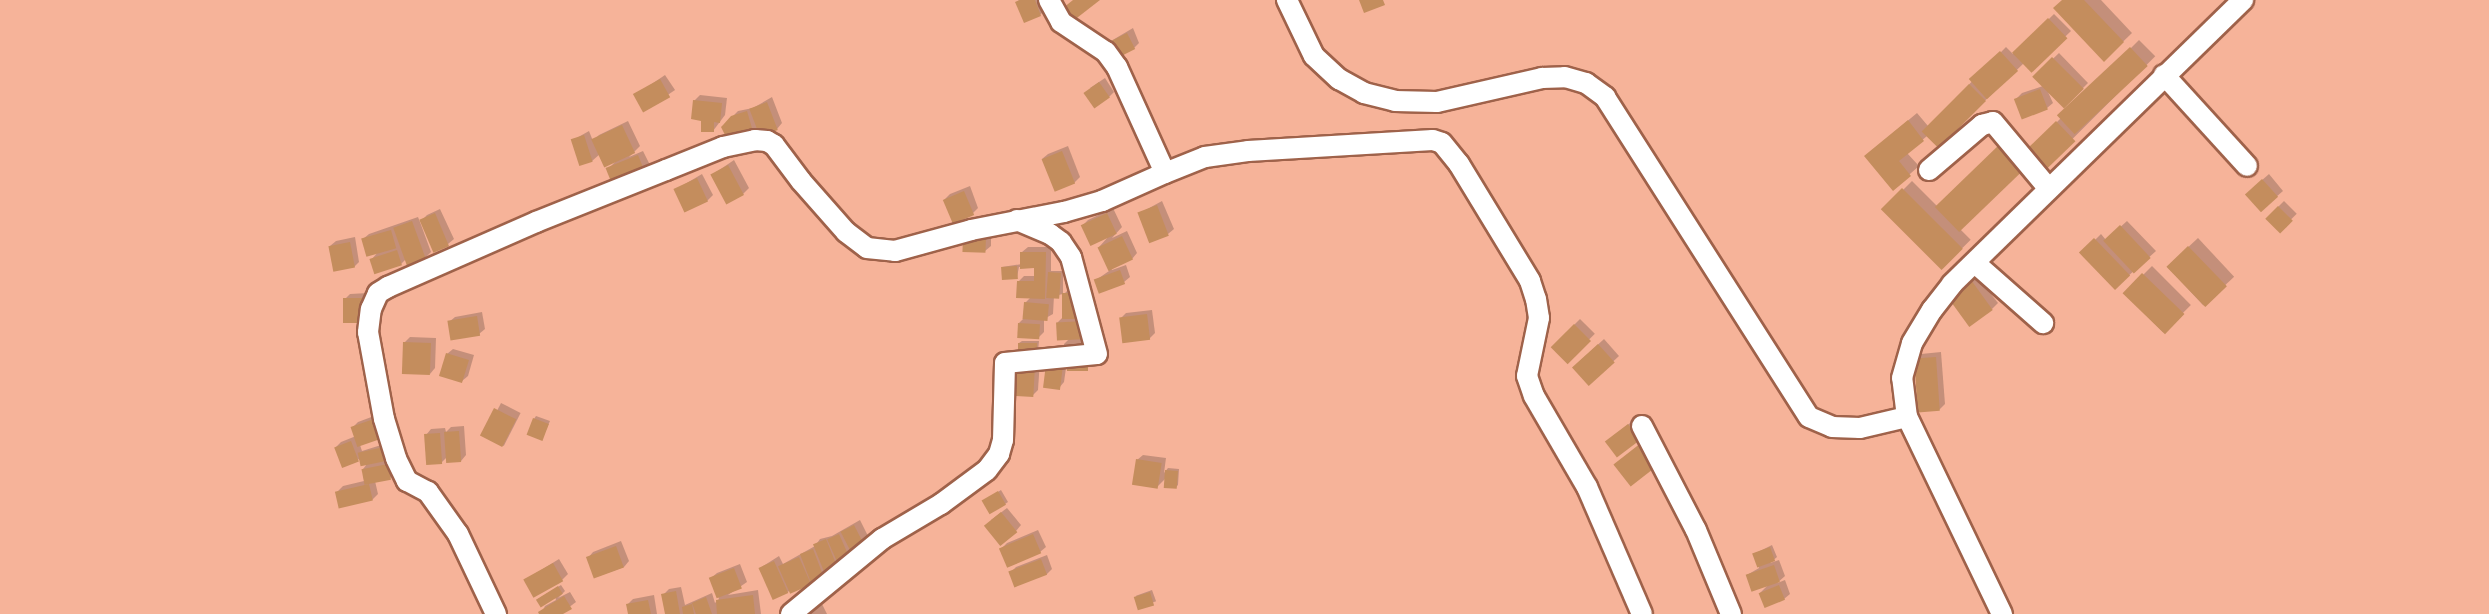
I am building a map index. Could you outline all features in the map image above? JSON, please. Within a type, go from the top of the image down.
[{"type":"street","points":[[1049,0],[1061,22],[1106,52],[1117,67],[1165,173]]},
{"type":"street","points":[[1287,0],[1314,56],[1339,79],[1364,93],[1395,101],[1437,102],[1542,78],[1565,77],[1586,82],[1605,97],[1809,417],[1832,426],[1860,428],[1907,417]]},
{"type":"street","points":[[2002,614],[1907,417],[1902,378],[1912,343],[1945,293],[2164,75],[2243,0]]},
{"type":"street","points":[[2164,75],[2247,166]]},
{"type":"street","points":[[1929,170],[1982,125],[1993,122],[2049,189]]},
{"type":"street","points":[[496,614],[458,534],[428,492],[406,481],[396,458],[381,408],[368,332],[371,309],[378,293],[407,277],[723,147],[755,140],[767,141],[774,145],[801,182],[838,223],[867,248],[895,251],[1102,201],[1205,157],[1248,151],[1433,140],[1442,143],[1459,164],[1530,281],[1539,318],[1527,376],[1534,396],[1587,487],[1642,614]]},
{"type":"street","points":[[791,614],[882,539],[949,499],[987,470],[999,454],[1003,440],[1005,363],[1097,354],[1071,257],[1061,242],[1050,234],[1017,220]]},
{"type":"street","points":[[1975,262],[2043,323]]},
{"type":"street","points":[[1642,426],[1696,530],[1731,614]]},
{"type":"building","points":[[1035,0],[1041,16],[1024,23],[1015,2]]},
{"type":"building","points":[[1073,0],[1100,0],[1073,21],[1063,8]]},
{"type":"building","points":[[1359,0],[1383,0],[1385,5],[1364,13]]},
{"type":"building","points":[[2062,0],[2084,0],[2124,42],[2104,62],[2053,8]]},
{"type":"building","points":[[2048,18],[2067,38],[2031,73],[2012,53]]},
{"type":"building","points":[[1127,33],[1135,49],[1117,58],[1109,42]]},
{"type":"building","points":[[2130,47],[2148,66],[2075,134],[2057,115]]},
{"type":"building","points":[[2000,51],[2018,71],[1987,99],[1969,79]]},
{"type":"building","points":[[2052,57],[2084,89],[2064,109],[2032,77]]},
{"type":"building","points":[[660,79],[670,97],[643,112],[633,94]]},
{"type":"building","points":[[1099,82],[1110,98],[1094,108],[1083,93]]},
{"type":"building","points":[[1969,84],[1986,101],[1939,148],[1922,131]]},
{"type":"building","points":[[2040,89],[2048,110],[2022,120],[2014,99]]},
{"type":"building","points":[[693,100],[722,103],[720,123],[714,122],[714,132],[701,132],[701,121],[691,119]]},
{"type":"building","points":[[767,102],[778,130],[760,137],[749,109]]},
{"type":"building","points":[[747,111],[754,135],[729,143],[721,127],[731,116]]},
{"type":"building","points":[[1908,120],[1924,141],[1899,161],[1911,176],[1893,191],[1864,156]]},
{"type":"building","points":[[2056,121],[2075,141],[2047,169],[2027,149]]},
{"type":"building","points":[[622,125],[635,153],[604,167],[591,139]]},
{"type":"building","points":[[584,135],[593,162],[579,166],[571,139]]},
{"type":"building","points":[[2001,143],[2025,168],[1959,232],[1935,207]]},
{"type":"building","points":[[1062,151],[1075,183],[1055,192],[1042,159]]},
{"type":"building","points":[[638,155],[645,172],[612,185],[606,168]]},
{"type":"building","points":[[728,165],[744,195],[726,204],[710,174]]},
{"type":"building","points":[[697,178],[708,202],[684,213],[673,189]]},
{"type":"building","points":[[2262,179],[2278,197],[2261,212],[2245,194]]},
{"type":"building","points":[[1902,188],[1963,249],[1942,270],[1881,209]]},
{"type":"building","points":[[964,191],[974,215],[953,224],[943,200]]},
{"type":"building","points":[[1157,205],[1169,236],[1149,243],[1137,213]]},
{"type":"building","points":[[2278,206],[2293,221],[2280,234],[2265,219]]},
{"type":"building","points":[[435,213],[449,246],[433,253],[419,220]]},
{"type":"building","points":[[1107,213],[1117,234],[1090,246],[1081,225]]},
{"type":"building","points":[[412,221],[426,259],[407,265],[393,228]]},
{"type":"building","points":[[2120,225],[2151,258],[2134,274],[2103,241]]},
{"type":"building","points":[[391,230],[396,248],[366,257],[361,239]]},
{"type":"building","points":[[963,236],[986,237],[985,253],[962,252]]},
{"type":"building","points":[[1122,236],[1133,260],[1109,271],[1098,247]]},
{"type":"building","points":[[2094,238],[2130,275],[2115,290],[2079,253]]},
{"type":"building","points":[[350,242],[355,268],[333,272],[328,246]]},
{"type":"building","points":[[2188,246],[2227,286],[2205,307],[2166,267]]},
{"type":"building","points":[[397,250],[402,265],[374,274],[369,259]]},
{"type":"building","points":[[1020,252],[1046,252],[1045,299],[1016,298],[1017,281],[1034,281],[1034,268],[1020,269]]},
{"type":"building","points":[[1017,266],[1018,279],[1002,280],[1001,267]]},
{"type":"building","points":[[1120,270],[1125,284],[1099,294],[1094,280]]},
{"type":"building","points":[[1048,272],[1061,273],[1059,299],[1046,298]]},
{"type":"building","points":[[2142,273],[2184,314],[2165,334],[2123,293]]},
{"type":"building","points":[[1971,280],[1993,310],[1969,327],[1948,297]]},
{"type":"building","points":[[1062,293],[1079,293],[1079,319],[1062,319]]},
{"type":"building","points":[[343,298],[363,298],[363,323],[343,323]]},
{"type":"building","points":[[1024,302],[1049,304],[1047,321],[1023,319]]},
{"type":"building","points":[[1147,314],[1150,340],[1122,343],[1119,317]]},
{"type":"building","points":[[477,316],[480,336],[450,340],[447,321]]},
{"type":"building","points":[[1085,321],[1086,339],[1057,340],[1056,323]]},
{"type":"building","points":[[1018,323],[1040,324],[1039,339],[1017,338]]},
{"type":"building","points":[[1574,324],[1591,341],[1568,364],[1551,347]]},
{"type":"building","points":[[403,342],[431,343],[430,375],[402,374]]},
{"type":"building","points":[[1018,343],[1037,343],[1037,355],[1018,355]]},
{"type":"building","points":[[1598,344],[1615,363],[1589,386],[1572,367]]},
{"type":"building","points":[[446,353],[469,360],[462,383],[439,376]]},
{"type":"building","points":[[1936,357],[1940,411],[1918,412],[1914,359]]},
{"type":"building","points":[[1067,361],[1088,361],[1088,371],[1067,371]]},
{"type":"building","points":[[1017,364],[1035,365],[1033,397],[1015,396]]},
{"type":"building","points":[[1046,364],[1063,366],[1060,390],[1043,388]]},
{"type":"building","points":[[494,408],[516,419],[502,447],[480,436]]},
{"type":"building","points":[[377,418],[384,438],[357,447],[351,427]]},
{"type":"building","points":[[533,418],[549,424],[542,441],[527,435]]},
{"type":"building","points":[[1628,424],[1640,440],[1617,457],[1605,441]]},
{"type":"building","points":[[459,431],[461,462],[446,463],[444,432]]},
{"type":"building","points":[[440,433],[442,464],[426,465],[424,434]]},
{"type":"building","points":[[351,441],[359,462],[342,468],[334,447]]},
{"type":"building","points":[[1641,443],[1658,465],[1631,487],[1613,465]]},
{"type":"building","points":[[389,446],[392,460],[361,466],[358,453]]},
{"type":"building","points":[[1136,459],[1162,463],[1158,489],[1132,485]]},
{"type":"building","points":[[388,464],[391,480],[365,485],[361,469]]},
{"type":"building","points":[[1165,470],[1178,471],[1177,489],[1164,488]]},
{"type":"building","points":[[369,484],[373,501],[339,508],[335,492]]},
{"type":"building","points":[[998,491],[1006,505],[990,514],[982,500]]},
{"type":"building","points":[[1001,512],[1017,532],[1000,546],[984,526]]},
{"type":"building","points":[[854,525],[865,547],[852,554],[841,532]]},
{"type":"building","points":[[839,534],[850,559],[838,564],[827,539]]},
{"type":"building","points":[[1033,534],[1041,553],[1007,568],[999,548]]},
{"type":"building","points":[[826,539],[837,566],[824,571],[813,544]]},
{"type":"building","points":[[616,546],[624,568],[594,579],[586,557]]},
{"type":"building","points":[[1770,547],[1775,561],[1757,568],[1752,553]]},
{"type":"building","points":[[813,549],[824,577],[811,582],[800,554]]},
{"type":"building","points":[[799,557],[811,584],[790,594],[778,566]]},
{"type":"building","points":[[1041,559],[1047,575],[1014,587],[1008,572]]},
{"type":"building","points":[[774,561],[788,593],[773,600],[758,568]]},
{"type":"building","points":[[553,563],[563,581],[533,598],[523,579]]},
{"type":"building","points":[[1774,565],[1780,582],[1751,592],[1746,575]]},
{"type":"building","points":[[734,568],[742,589],[717,598],[709,578]]},
{"type":"building","points":[[1779,585],[1785,600],[1765,608],[1759,593]]},
{"type":"building","points":[[558,586],[563,594],[541,607],[536,600]]},
{"type":"building","points":[[676,591],[680,614],[665,614],[661,594]]},
{"type":"building","points":[[1150,592],[1154,605],[1138,610],[1134,597]]},
{"type":"building","points":[[753,595],[755,614],[717,614],[716,600]]},
{"type":"building","points":[[564,596],[572,609],[563,614],[539,614],[538,612]]},
{"type":"building","points":[[706,597],[712,614],[696,614],[692,603]]},
{"type":"building","points":[[648,600],[651,614],[628,614],[626,604]]},
{"type":"building","points":[[692,604],[694,614],[683,614],[682,607]]}]
